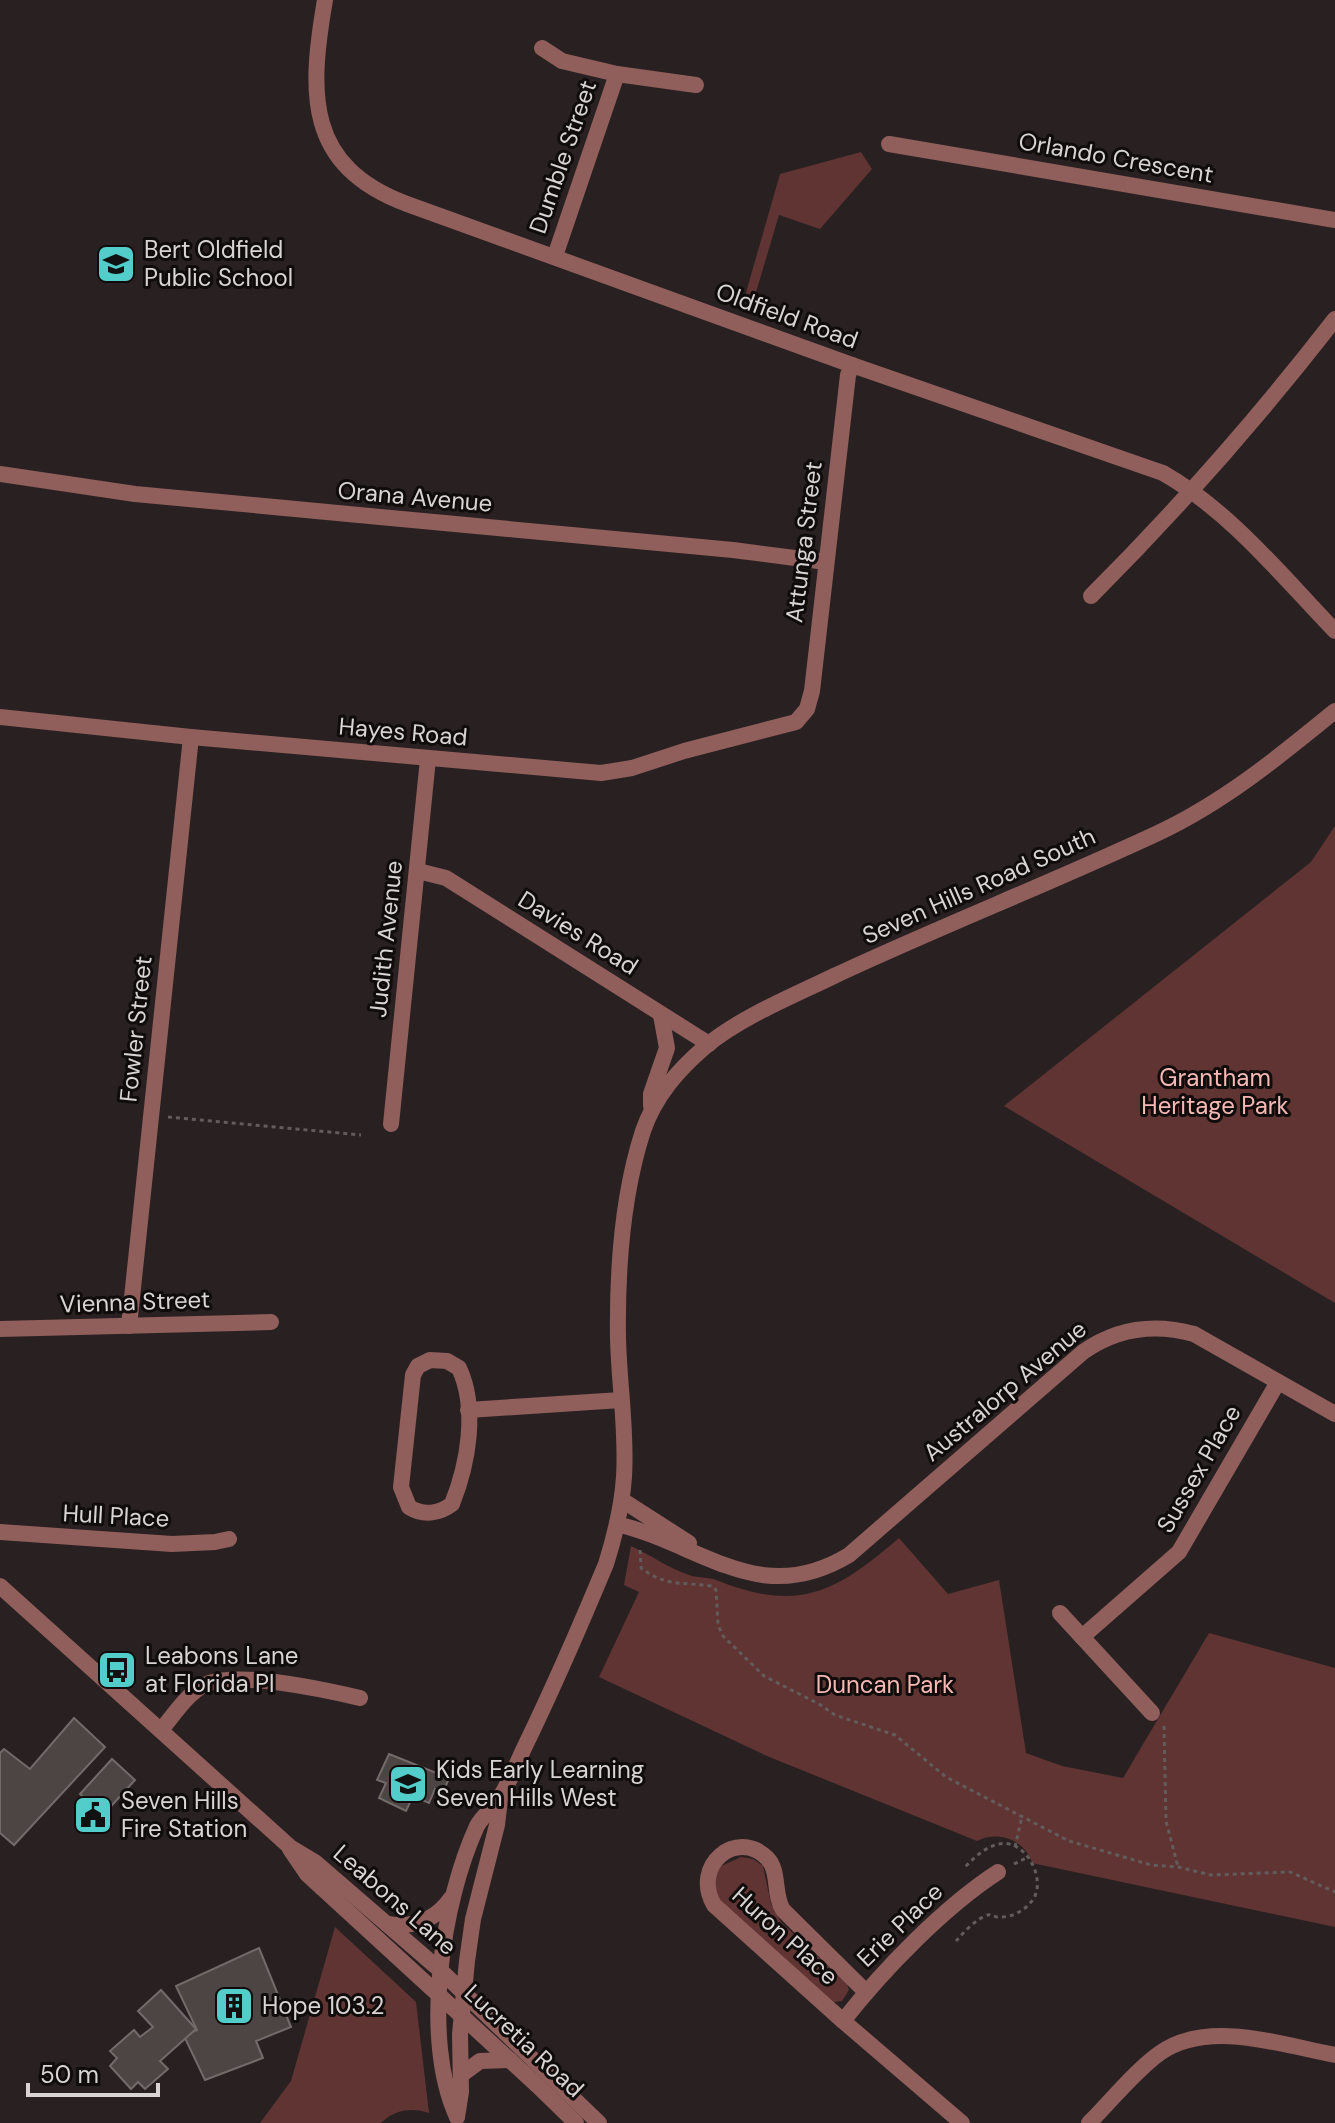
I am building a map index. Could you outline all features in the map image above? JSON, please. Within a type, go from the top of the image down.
[{"type":"street","name":"Oldfield Road","points":[[325,0],[315,63],[317,101],[330,144],[347,170],[371,189],[852,365],[1163,473],[1193,490],[1224,515],[1335,631]]},
{"type":"street","name":"Dumble Street","points":[[542,48],[562,61],[617,74],[696,85]]},
{"type":"street","name":"Dumble Street","points":[[555,256],[617,74]]},
{"type":"street","name":"Orlando Crescent","points":[[889,144],[1335,220]]},
{"type":"street","points":[[1091,596],[1193,490],[1278,392],[1335,319]]},
{"type":"street","name":"Attunga Street","points":[[796,722],[806,712],[810,700],[848,375],[852,365]]},
{"type":"street","name":"Orana Avenue","points":[[0,474],[135,494],[733,550],[826,562]]},
{"type":"street","name":"Seven Hills Road South","points":[[457,2120],[446,2094],[438,1995],[454,1893],[479,1821],[500,1799],[567,1657],[606,1564],[617,1524],[622,1500],[624,1452],[618,1304],[623,1227],[638,1149],[651,1111],[672,1079],[709,1044],[797,994],[875,957],[1160,832],[1238,787],[1335,711]]},
{"type":"street","name":"Hayes Road","points":[[0,717],[592,773],[615,772],[796,722]]},
{"type":"street","name":"Fowler Street","points":[[129,1326],[191,737]]},
{"type":"street","name":"Judith Avenue","points":[[391,1124],[428,759]]},
{"type":"street","name":"Davies Road","points":[[418,871],[446,878],[709,1044]]},
{"type":"street","name":"Seven Hills Road South","points":[[651,1111],[651,1094],[667,1048],[661,1015]]},
{"type":"street","name":"Vienna Street","points":[[0,1329],[271,1322]]},
{"type":"street","name":"Australorp Avenue","points":[[617,1524],[641,1530],[753,1574],[773,1577],[804,1575],[828,1567],[849,1555],[1083,1352],[1118,1333],[1161,1328],[1194,1334],[1335,1414]]},
{"type":"street","points":[[430,1360],[456,1365],[462,1376],[468,1410],[466,1451],[452,1504],[433,1513],[413,1510],[406,1503],[401,1487],[413,1375],[418,1366],[430,1360]]},
{"type":"street","name":"Sussex Place","points":[[1082,1637],[1179,1552],[1278,1382]]},
{"type":"street","points":[[468,1410],[621,1400]]},
{"type":"street","name":"Australorp Avenue","points":[[622,1500],[717,1561]]},
{"type":"street","name":"Hull Place","points":[[0,1532],[172,1544],[229,1539]]},
{"type":"street","name":"Leabons Lane","points":[[0,1586],[290,1847],[315,1862],[464,1994]]},
{"type":"street","points":[[1060,1613],[1152,1713]]},
{"type":"street","points":[[161,1730],[197,1689],[209,1683],[264,1682],[317,1688],[360,1698]]},
{"type":"street","name":"Seven Hills Road South","points":[[457,2120],[461,2016],[473,1919],[497,1825],[500,1799]]},
{"type":"street","name":"Leabons Lane","points":[[290,1847],[307,1874],[438,1995]]},
{"type":"street","name":"Huron Place","points":[[866,1992],[783,1910],[776,1895],[775,1872],[768,1859],[755,1850],[740,1848],[717,1857],[707,1875],[706,1887],[714,1905],[962,2123]]},
{"type":"street","name":"Erie Place","points":[[843,2021],[866,1992],[959,1899],[998,1872]]},
{"type":"street","points":[[387,1924],[405,1926],[430,1919],[454,1893]]},
{"type":"street","name":"Lucretia Road","points":[[464,1994],[599,2123]]},
{"type":"street","name":"Lucretia Road","points":[[438,1995],[576,2123]]},
{"type":"street","points":[[1089,2123],[1161,2052],[1202,2036],[1239,2036],[1335,2055]]},
{"type":"street","points":[[461,2075],[480,2061],[510,2060]]},
{"type":"path","points":[[168,1117],[361,1135]]},
{"type":"path","points":[[641,1530],[641,1568],[670,1584],[712,1586],[716,1590],[718,1625],[723,1636],[764,1676],[835,1715],[895,1735],[946,1777],[1079,1844],[1151,1865],[1178,1867],[1211,1875],[1290,1872],[1335,1892]]},
{"type":"path","points":[[1152,1713],[1160,1715],[1164,1725],[1166,1821],[1178,1867]]},
{"type":"path","points":[[1015,1847],[1022,1816]]},
{"type":"green space","points":[[861,152],[872,169],[820,229],[779,215],[754,299],[745,296],[780,174]]},
{"type":"green space","name":"Grantham Heritage Park","points":[[1335,826],[1335,1303],[1004,1106],[1311,862]]},
{"type":"green space","name":"Duncan Park","points":[[899,1538],[948,1594],[999,1580],[1026,1753],[1062,1766],[1123,1778],[1209,1633],[1335,1668],[1335,1927],[1032,1863],[1023,1848],[1010,1839],[993,1837],[977,1841],[767,1756],[599,1677],[639,1592],[624,1585],[631,1546],[692,1576],[713,1579],[745,1590],[794,1596],[835,1584]]},
{"type":"green space","points":[[741,1857],[753,1859],[763,1866],[771,1904],[781,1922],[847,1984],[849,1990],[842,2001],[834,2002],[721,1904],[714,1893],[717,1868]]},
{"type":"green space","points":[[335,1927],[416,2002],[429,2113],[403,2111],[381,2123],[260,2123],[291,2081]]},
{"type":"building","points":[[74,1718],[105,1747],[14,1845],[0,1833],[0,1753],[4,1749],[30,1769]]},
{"type":"building","points":[[389,1754],[449,1778],[443,1793],[435,1789],[429,1803],[413,1796],[406,1811],[379,1798],[386,1783],[377,1780]]},
{"type":"building","points":[[112,1759],[135,1780],[103,1815],[80,1794]]},
{"type":"building","name":"Hope 103.2","points":[[259,1948],[291,2027],[256,2041],[263,2058],[205,2080],[184,2036],[197,2030],[176,1986]]},
{"type":"building","points":[[161,1990],[196,2029],[160,2061],[168,2069],[145,2089],[138,2082],[131,2089],[110,2066],[117,2058],[110,2051],[134,2030],[140,2037],[153,2027],[138,2011]]},
{"type":"place","name":"Bert Oldfield Public School","points":[[116,264]]},
{"type":"place","name":"Leabons Lane at Florida Pl","points":[[117,1670]]},
{"type":"place","name":"Kids Early Learning Seven Hills West","points":[[408,1784]]},
{"type":"place","name":"Seven Hills Fire Station","points":[[93,1815]]},
{"type":"place","name":"Hope 103.2","points":[[234,2006]]}]
